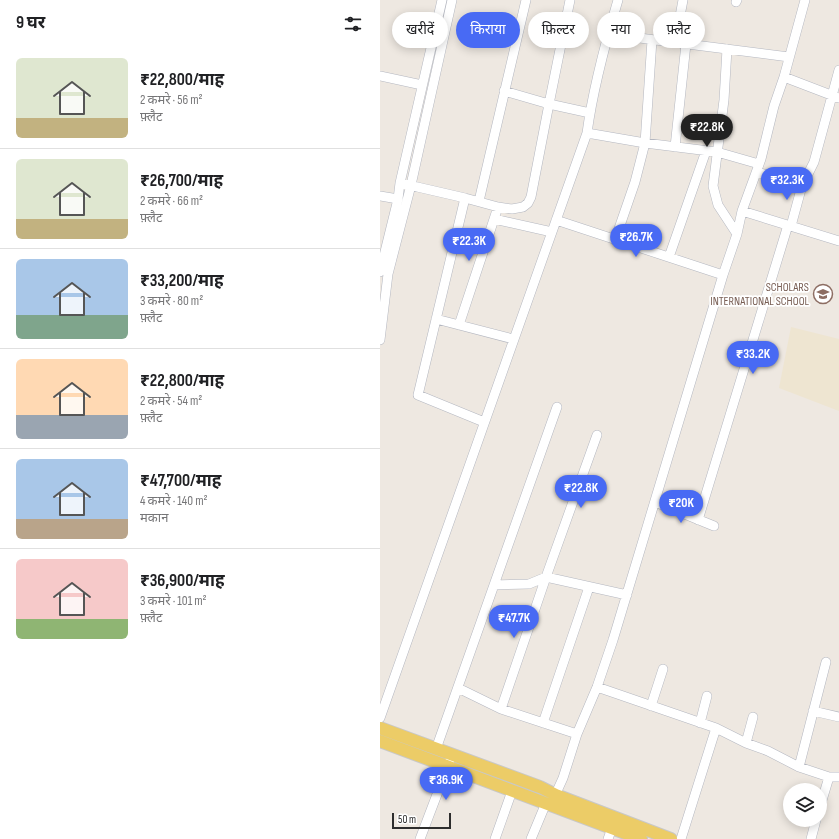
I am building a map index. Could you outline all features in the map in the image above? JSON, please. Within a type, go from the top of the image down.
[{"type":"main road","points":[[380,728],[436,749],[450,761],[512,791],[551,801],[671,839]]},
{"type":"main road","points":[[380,741],[540,787],[551,801],[610,834],[641,839]]},
{"type":"street","points":[[380,272],[398,199],[400,183],[442,0]]},
{"type":"street","points":[[380,340],[388,274],[411,185],[452,0]]},
{"type":"street","points":[[479,201],[526,0]]},
{"type":"street","points":[[400,183],[479,201],[498,207],[512,209],[523,207],[528,203],[531,197],[570,0]]},
{"type":"street","points":[[614,12],[618,0]]},
{"type":"street","points":[[681,12],[683,0]]},
{"type":"street","points":[[531,839],[563,778],[577,734],[598,687],[723,275],[737,234],[742,210],[758,168],[774,106],[784,77],[805,0]]},
{"type":"street","points":[[615,240],[635,182],[645,143],[652,40],[645,39]]},
{"type":"street","points":[[705,47],[789,57]]},
{"type":"street","points":[[380,718],[587,133],[605,48]]},
{"type":"street","points":[[675,147],[686,48]]},
{"type":"street","points":[[727,50],[724,100],[713,186],[718,205],[737,234]]},
{"type":"street","points":[[698,520],[803,182],[814,162],[835,97],[839,70]]},
{"type":"street","points":[[380,76],[422,85]]},
{"type":"street","points":[[784,77],[835,97]]},
{"type":"street","points":[[504,90],[549,104],[590,113]]},
{"type":"street","points":[[587,133],[645,143],[717,152],[796,183],[803,182]]},
{"type":"street","points":[[669,257],[706,151]]},
{"type":"street","points":[[380,196],[398,199]]},
{"type":"street","points":[[465,198],[418,396],[484,422]]},
{"type":"street","points":[[459,325],[498,207]]},
{"type":"street","points":[[742,210],[839,241]]},
{"type":"street","points":[[494,219],[552,232]]},
{"type":"street","points":[[556,220],[723,275]]},
{"type":"street","points":[[436,319],[513,339]]},
{"type":"street","points":[[436,749],[557,406]]},
{"type":"street","points":[[501,709],[597,435]]},
{"type":"street","points":[[655,502],[714,526]]},
{"type":"street","points":[[494,584],[529,584],[546,577],[626,595]]},
{"type":"street","points":[[543,722],[589,587]]},
{"type":"street","points":[[799,767],[826,662]]},
{"type":"street","points":[[651,706],[663,669]]},
{"type":"street","points":[[598,687],[716,728],[746,743],[768,751],[799,767],[829,777],[839,777]]},
{"type":"street","points":[[458,688],[501,709],[577,734]]},
{"type":"street","points":[[700,723],[707,696]]},
{"type":"street","points":[[814,711],[839,717]]},
{"type":"street","points":[[746,743],[753,717]]},
{"type":"street","points":[[681,839],[716,728]]},
{"type":"street","points":[[420,839],[450,761]]},
{"type":"street","points":[[827,784],[829,777]]},
{"type":"street","points":[[495,839],[512,791]]},
{"type":"street","points":[[811,839],[814,827]]},
{"type":"shaded area","points":[[791,327],[839,339],[839,411],[779,388]]},
{"type":"place","name":"SCHOLARS INTERNATIONAL SCHOOL","points":[[823,294]]}]
